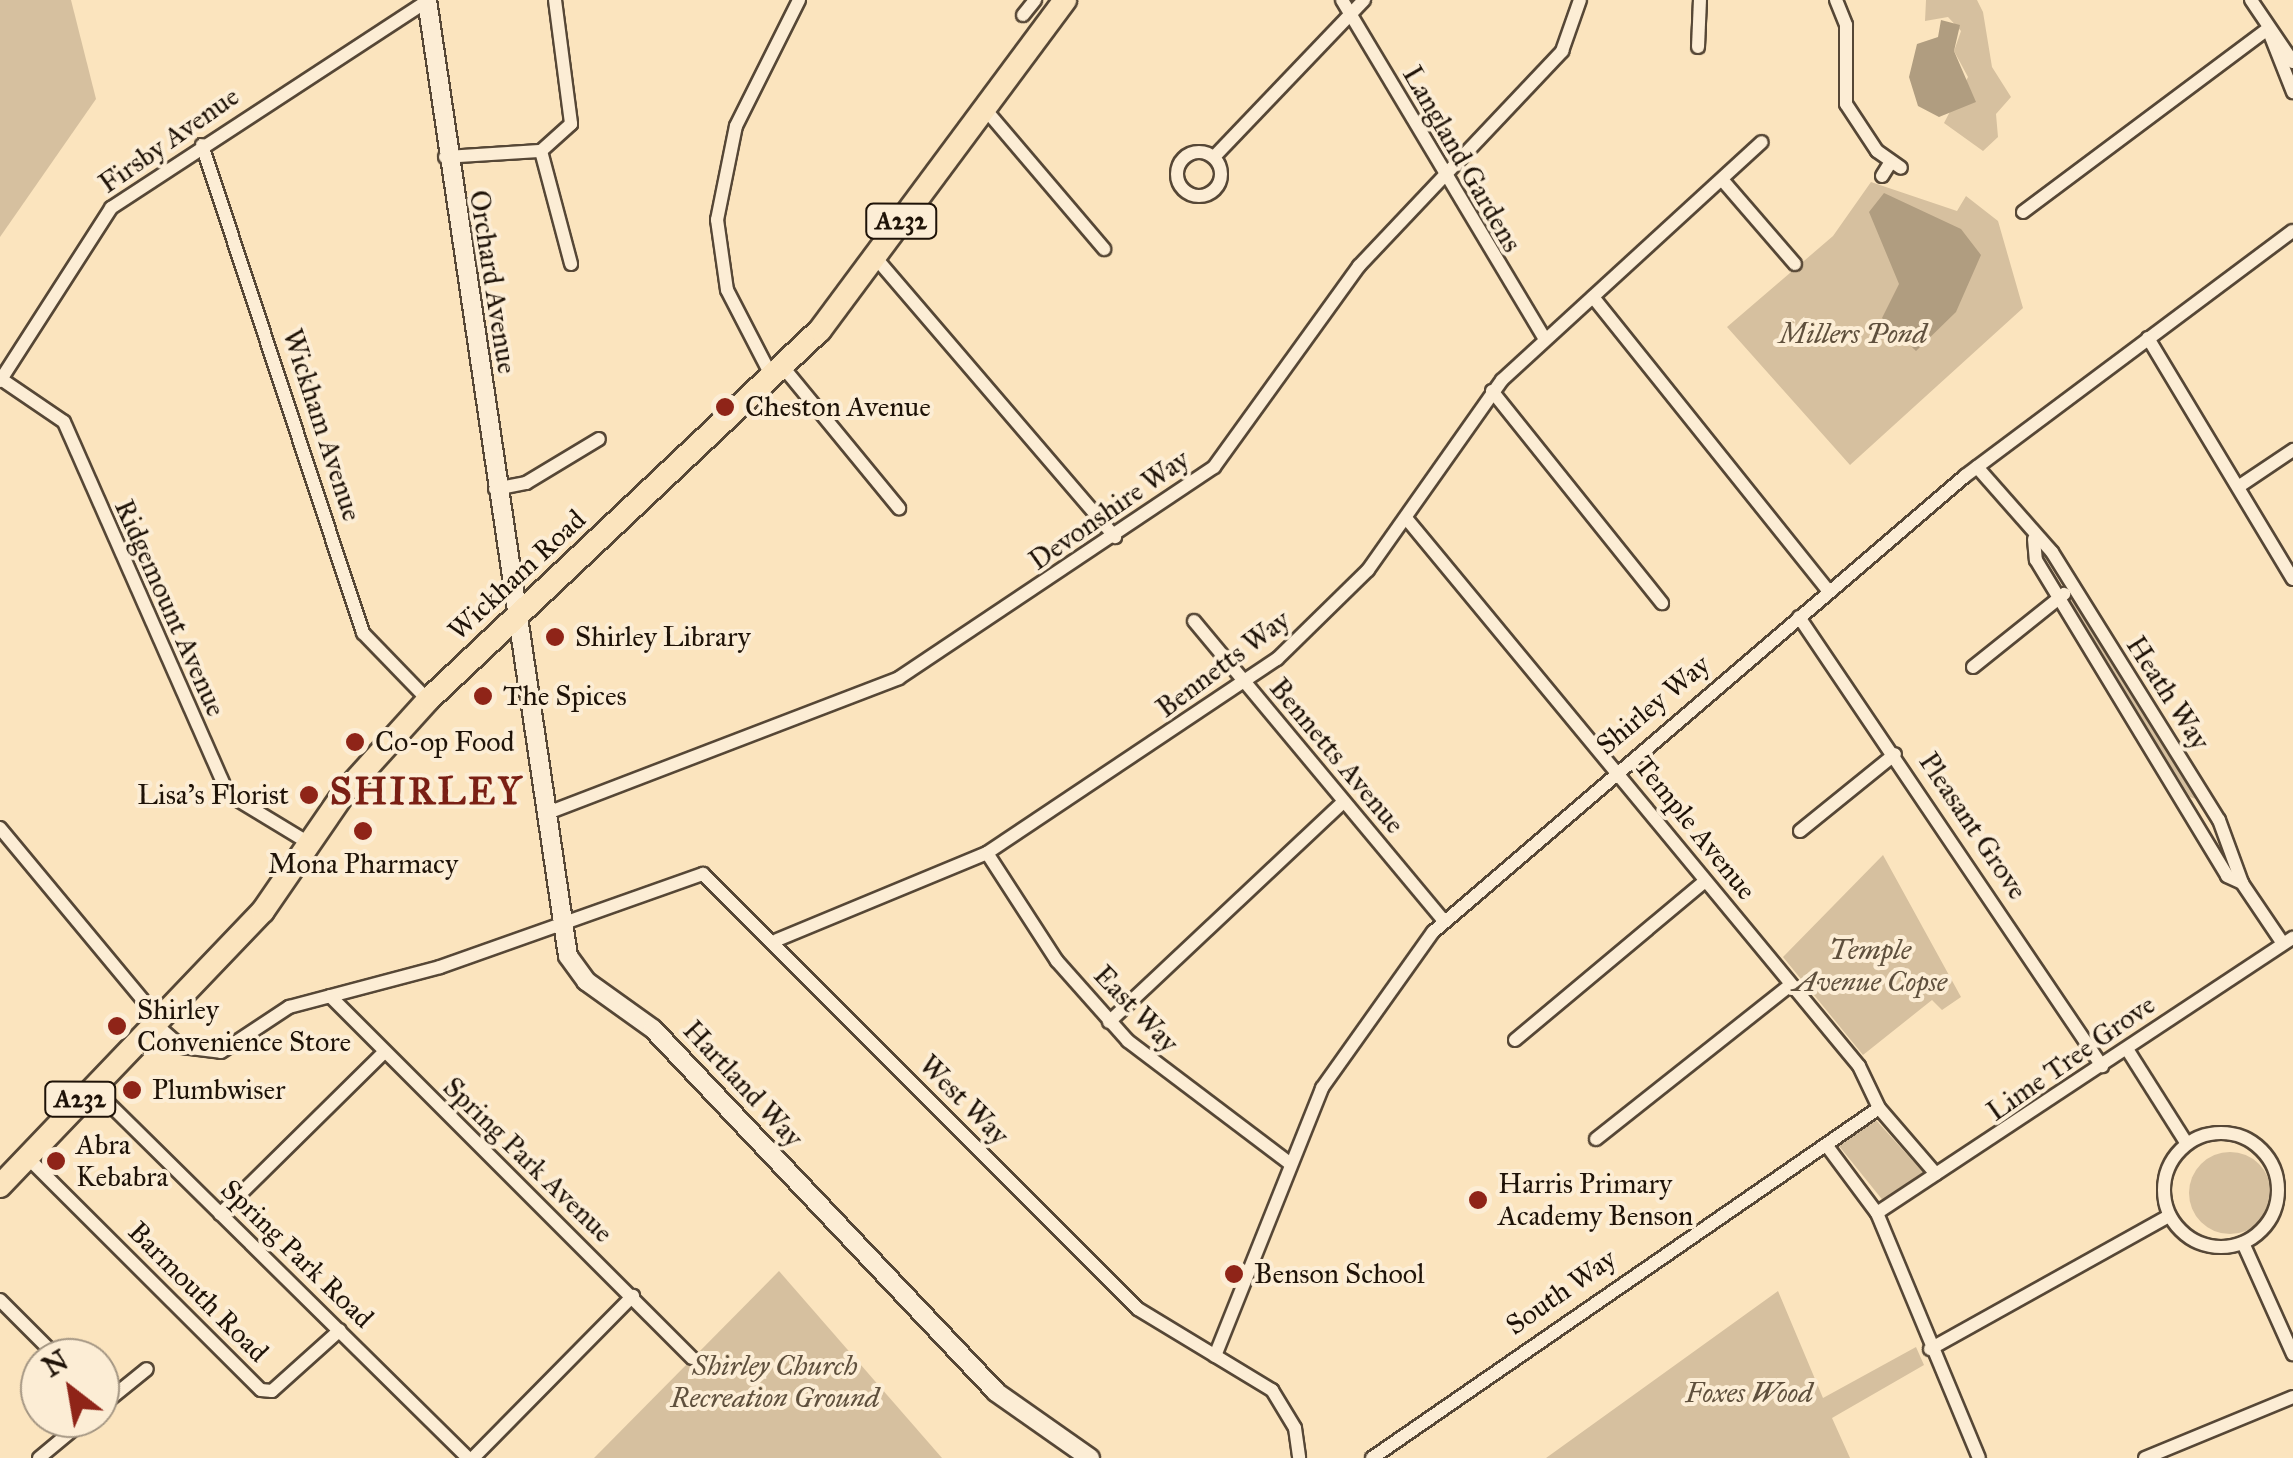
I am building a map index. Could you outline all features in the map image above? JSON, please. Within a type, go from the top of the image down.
[{"type":"highway","name":"Wickham Road","points":[[3,1176],[27,1158],[91,1086],[263,910],[309,844],[428,700],[778,372],[875,256],[1064,0]]},
{"type":"street","name":"Firsby Avenue","points":[[1,380],[111,208],[427,0]]},
{"type":"street","name":"Orchard Avenue","points":[[427,0],[445,157],[515,616]]},
{"type":"street","points":[[445,157],[541,151],[571,124],[555,0]]},
{"type":"street","points":[[799,0],[736,126],[717,220],[727,290],[778,372],[899,508]]},
{"type":"street","points":[[1024,15],[1035,0]]},
{"type":"street","name":"Langland Gardens","points":[[1342,0],[1442,177],[1545,339]]},
{"type":"street","points":[[1214,157],[1364,0]]},
{"type":"street","name":"Devonshire Way","points":[[545,814],[899,678],[1115,537],[1219,462],[1359,266],[1562,51],[1580,0]]},
{"type":"street","points":[[1698,47],[1700,0]]},
{"type":"street","points":[[1836,0],[1846,25],[1843,96],[1895,165],[1882,176]]},
{"type":"street","points":[[2250,0],[2293,62]]},
{"type":"street","points":[[2268,28],[2293,92]]},
{"type":"street","points":[[2023,212],[2268,28]]},
{"type":"street","points":[[985,109],[1104,250]]},
{"type":"street","name":"Bennetts Way","points":[[777,940],[987,853],[1244,684],[1327,615],[1406,518],[1492,391],[1545,339],[1725,183],[1762,142]]},
{"type":"street","name":"Wickham Avenue","points":[[202,145],[362,633],[428,700]]},
{"type":"street","points":[[541,151],[572,264]]},
{"type":"street","points":[[1725,183],[1795,264]]},
{"type":"street","name":"Shirley Way","points":[[1216,1356],[1288,1162],[1345,1046],[1444,922],[1615,770],[1976,467],[2293,231]]},
{"type":"street","points":[[875,256],[1115,537]]},
{"type":"street","points":[[1593,297],[1828,590]]},
{"type":"street","points":[[2148,338],[2241,486],[2293,579]]},
{"type":"street","name":"Ridgemount Avenue","points":[[1,380],[64,422],[130,592],[228,794],[309,844]]},
{"type":"street","points":[[1492,391],[1662,604]]},
{"type":"street","points":[[495,489],[526,483],[599,439]]},
{"type":"street","points":[[2241,486],[2293,450]]},
{"type":"street","name":"Heath Way","points":[[1976,467],[2074,588],[2206,800],[2243,868],[2242,883]]},
{"type":"street","name":"Temple Avenue","points":[[1406,518],[1866,1076],[1880,1108],[1936,1174]]},
{"type":"street","name":"Heath Way","points":[[2034,539],[2059,597],[2192,809],[2227,876],[2242,883],[2287,940]]},
{"type":"street","points":[[506,573],[525,586],[549,585]]},
{"type":"street","points":[[1973,667],[2074,588]]},
{"type":"street","name":"Hartland Way","points":[[515,616],[560,922],[586,982],[653,1029],[996,1392],[1090,1458]]},
{"type":"street","name":"Pleasant Grove","points":[[1799,617],[2102,1066]]},
{"type":"street","name":"Bennetts Avenue","points":[[1194,620],[1444,922]]},
{"type":"street","points":[[476,652],[505,648],[523,662]]},
{"type":"street","points":[[1800,832],[1894,754]]},
{"type":"street","points":[[2192,809],[2206,800]]},
{"type":"street","points":[[1110,1022],[1342,802]]},
{"type":"street","points":[[0,828],[155,1020],[182,1048],[211,1054],[239,1045],[280,1011],[560,922]]},
{"type":"street","name":"East Way","points":[[987,853],[1110,1022],[1190,1096],[1288,1162]]},
{"type":"street","name":"West Way","points":[[560,922],[699,873],[777,940],[1138,1309],[1272,1390],[1301,1456]]},
{"type":"street","points":[[1515,1040],[1705,881]]},
{"type":"street","name":"Lime Tree Grove","points":[[1877,1213],[2287,940]]},
{"type":"street","points":[[1596,1139],[1790,985]]},
{"type":"street","name":"Spring Park Avenue","points":[[330,996],[382,1054],[692,1358]]},
{"type":"street","points":[[2126,1049],[2186,1144]]},
{"type":"street","points":[[220,1214],[382,1054]]},
{"type":"street","name":"Spring Park Road","points":[[91,1086],[470,1458]]},
{"type":"street","name":"South Way","points":[[1372,1458],[1800,1154],[1828,1146],[1880,1108]]},
{"type":"street","points":[[2232,1134],[2270,1161],[2275,1208],[2243,1243],[2193,1240],[2169,1216],[2166,1172],[2186,1144],[2232,1134]]},
{"type":"street","points":[[1828,1146],[1877,1213],[1930,1349],[1979,1458]]},
{"type":"street","name":"Barmouth Road","points":[[27,1158],[261,1390],[275,1388],[340,1330]]},
{"type":"street","points":[[1930,1349],[2169,1216]]},
{"type":"street","points":[[2243,1243],[2293,1354]]},
{"type":"street","points":[[470,1458],[633,1296]]},
{"type":"street","points":[[0,1300],[38,1338]]},
{"type":"street","points":[[120,1389],[146,1368]]},
{"type":"street","points":[[2145,1458],[2293,1396]]},
{"type":"street","points":[[39,1458],[63,1438]]},
{"type":"green space","points":[[0,0],[71,0],[96,99],[0,237]]},
{"type":"green space","points":[[1926,0],[1977,0],[1983,12],[1992,67],[2011,97],[1996,114],[1998,137],[1983,151],[1944,123],[1968,77],[1954,51],[1961,31],[1948,17],[1925,21]]},
{"type":"green space","name":"Millers Pond","points":[[1871,182],[1957,211],[1966,196],[1998,221],[2023,308],[1850,465],[1727,327],[1833,236]]},
{"type":"green space","points":[[2067,598],[2075,601],[2196,799],[2190,797]]},
{"type":"green space","name":"Temple Avenue Copse","points":[[1883,855],[1961,997],[1942,1010],[1932,1000],[1863,1055],[1783,957]]},
{"type":"green space","points":[[1875,1119],[1923,1172],[1885,1203],[1839,1146]]},
{"type":"green space","points":[[2230,1152],[2246,1155],[2259,1164],[2268,1177],[2268,1209],[2259,1222],[2246,1231],[2230,1234],[2214,1231],[2201,1222],[2192,1209],[2189,1193],[2192,1177],[2201,1164],[2214,1155]]},
{"type":"green space","name":"Shirley Church Recreation Ground","points":[[779,1271],[942,1458],[594,1458]]},
{"type":"green space","name":"Foxes Wood","points":[[1778,1291],[1823,1398],[1916,1347],[1924,1365],[1832,1418],[1850,1458],[1546,1458]]},
{"type":"shaded area","points":[[1941,20],[1960,25],[1954,51],[1976,102],[1939,117],[1918,106],[1909,77],[1917,44],[1938,37]]},
{"type":"shaded area","name":"Millers Pond","points":[[1884,193],[1961,229],[1981,255],[1956,312],[1916,351],[1882,318],[1899,284],[1869,212]]},
{"type":"place","name":"Cheston Avenue","points":[[725,407]]},
{"type":"place","name":"Shirley Library","points":[[555,637]]},
{"type":"place","name":"The Spices","points":[[483,696]]},
{"type":"place","name":"Co-op Food","points":[[355,742]]},
{"type":"place","name":"Lisa's Florist","points":[[309,795]]},
{"type":"place","name":"Mona Pharmacy","points":[[363,831]]},
{"type":"place","name":"Shirley Convenience Store","points":[[117,1026]]},
{"type":"place","name":"Plumbwiser","points":[[132,1090]]},
{"type":"place","name":"Abra Kebabra","points":[[56,1161]]},
{"type":"place","name":"Harris Primary Academy Benson","points":[[1478,1200]]},
{"type":"place","name":"Benson School","points":[[1234,1274]]},
{"type":"district","name":"SHIRLEY","points":[[427,792]]}]
